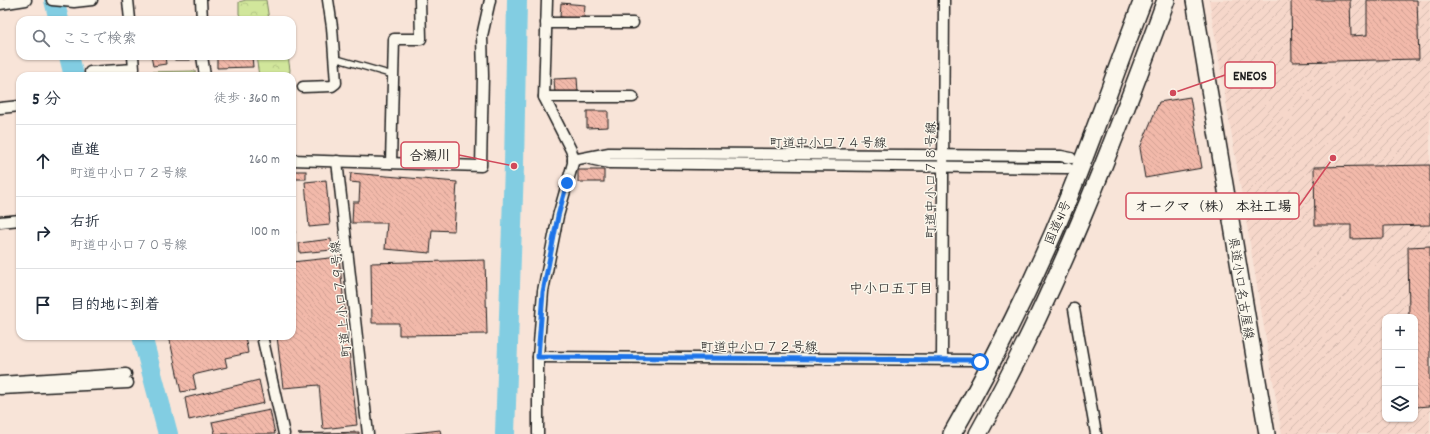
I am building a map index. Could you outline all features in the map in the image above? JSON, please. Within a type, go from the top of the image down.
[{"type":"highway","name":"国道41号","points":[[952,434],[983,378],[1037,268],[1067,200],[1143,0]]},
{"type":"highway","name":"国道41号","points":[[978,434],[1029,336],[1065,258],[1117,131],[1166,0]]},
{"type":"main road","name":"県道小口名古屋線","points":[[1194,0],[1267,434]]},
{"type":"street","points":[[0,4],[26,0]]},
{"type":"street","points":[[52,0],[74,2],[92,0]]},
{"type":"street","points":[[128,0],[130,16]]},
{"type":"street","points":[[201,0],[202,16]]},
{"type":"street","points":[[303,87],[332,86],[336,83],[332,27],[328,0]]},
{"type":"street","points":[[391,162],[394,39],[421,38],[420,0]]},
{"type":"street","points":[[296,160],[481,166],[483,76],[482,36],[490,0]]},
{"type":"street","points":[[538,434],[538,357],[543,292],[558,216],[573,160],[571,150],[544,97],[547,0]]},
{"type":"street","name":"町道中小口７８号線","points":[[942,360],[944,0]]},
{"type":"street","points":[[546,23],[633,24]]},
{"type":"street","points":[[90,72],[134,69],[133,60]]},
{"type":"street","points":[[203,60],[204,72]]},
{"type":"street","points":[[544,97],[633,96]]},
{"type":"street","points":[[0,108],[16,106]]},
{"type":"street","name":"町道中小口７４号線","points":[[573,160],[586,158],[609,163],[943,161],[1070,163]]},
{"type":"street","name":"町道上小口７９号線","points":[[338,161],[368,434]]},
{"type":"street","points":[[0,222],[16,220]]},
{"type":"street","points":[[1074,309],[1096,434]]},
{"type":"street","points":[[263,340],[284,434]]},
{"type":"street","name":"町道中小口７２号線","points":[[538,357],[942,360],[980,362]]},
{"type":"street","points":[[0,382],[127,378],[0,389]]},
{"type":"lane","points":[[334,58],[393,75]]},
{"type":"shaded area","points":[[1209,0],[1430,0],[1430,434],[1282,434]]},
{"type":"green space","points":[[246,0],[266,0],[268,16],[240,16],[239,2]]},
{"type":"green space","points":[[257,60],[289,60],[290,72],[258,72]]},
{"type":"green space","points":[[195,71],[195,72],[139,72]]},
{"type":"building","points":[[1291,0],[1350,0],[1351,36],[1367,35],[1367,0],[1417,0],[1419,59],[1292,62]]},
{"type":"building","points":[[561,3],[585,5],[584,19],[560,17]]},
{"type":"building","points":[[152,60],[166,60],[166,64],[153,66]]},
{"type":"building","points":[[217,60],[252,60],[253,67],[217,68]]},
{"type":"building","points":[[577,78],[578,92],[555,93],[554,79]]},
{"type":"building","points":[[1190,97],[1202,168],[1145,178],[1140,148],[1159,102]]},
{"type":"building","points":[[587,111],[608,111],[608,127],[587,128]]},
{"type":"building","points":[[1430,165],[1430,225],[1384,226],[1384,238],[1351,239],[1351,225],[1315,225],[1314,167]]},
{"type":"building","points":[[578,170],[604,170],[604,182],[578,182]]},
{"type":"building","points":[[296,171],[306,171],[306,179],[296,179]]},
{"type":"building","points":[[351,173],[457,182],[454,231],[432,230],[430,253],[385,249],[387,223],[352,223],[353,202],[359,202],[360,183],[350,182]]},
{"type":"building","points":[[326,180],[330,225],[309,227],[305,182]]},
{"type":"building","points":[[331,239],[332,250],[300,253],[299,243]]},
{"type":"building","points":[[1430,246],[1430,406],[1418,407],[1418,314],[1409,314],[1408,247]]},
{"type":"building","points":[[339,257],[357,425],[323,429],[319,385],[283,388],[277,340],[296,340],[296,262]]},
{"type":"building","points":[[485,260],[487,334],[399,335],[399,323],[372,323],[371,263]]},
{"type":"building","points":[[170,340],[246,340],[248,353],[225,358],[227,367],[193,375],[196,389],[181,392]]},
{"type":"building","points":[[259,380],[264,403],[189,420],[185,398]]},
{"type":"building","points":[[270,410],[275,434],[215,434],[212,422]]},
{"type":"building","points":[[440,430],[441,434],[406,434]]},
{"type":"building","points":[[359,432],[359,434],[298,434]]},
{"type":"waterway","points":[[54,0],[58,16]]},
{"type":"waterway","points":[[505,434],[514,166],[517,0]]},
{"type":"waterway","points":[[70,60],[73,72]]},
{"type":"waterway","points":[[143,340],[168,434]]},
{"type":"place","name":"ENEOS","points":[[1173,93]]},
{"type":"place","name":"オークマ（株） 本社工場","points":[[1333,158]]},
{"type":"place","name":"合瀬川","points":[[514,166]]},
{"type":"district","name":"中小口五丁目","points":[[891,288]]},
{"type":"route","points":[[567,183],[558,216],[543,292],[538,357],[972,360],[980,362]]}]
